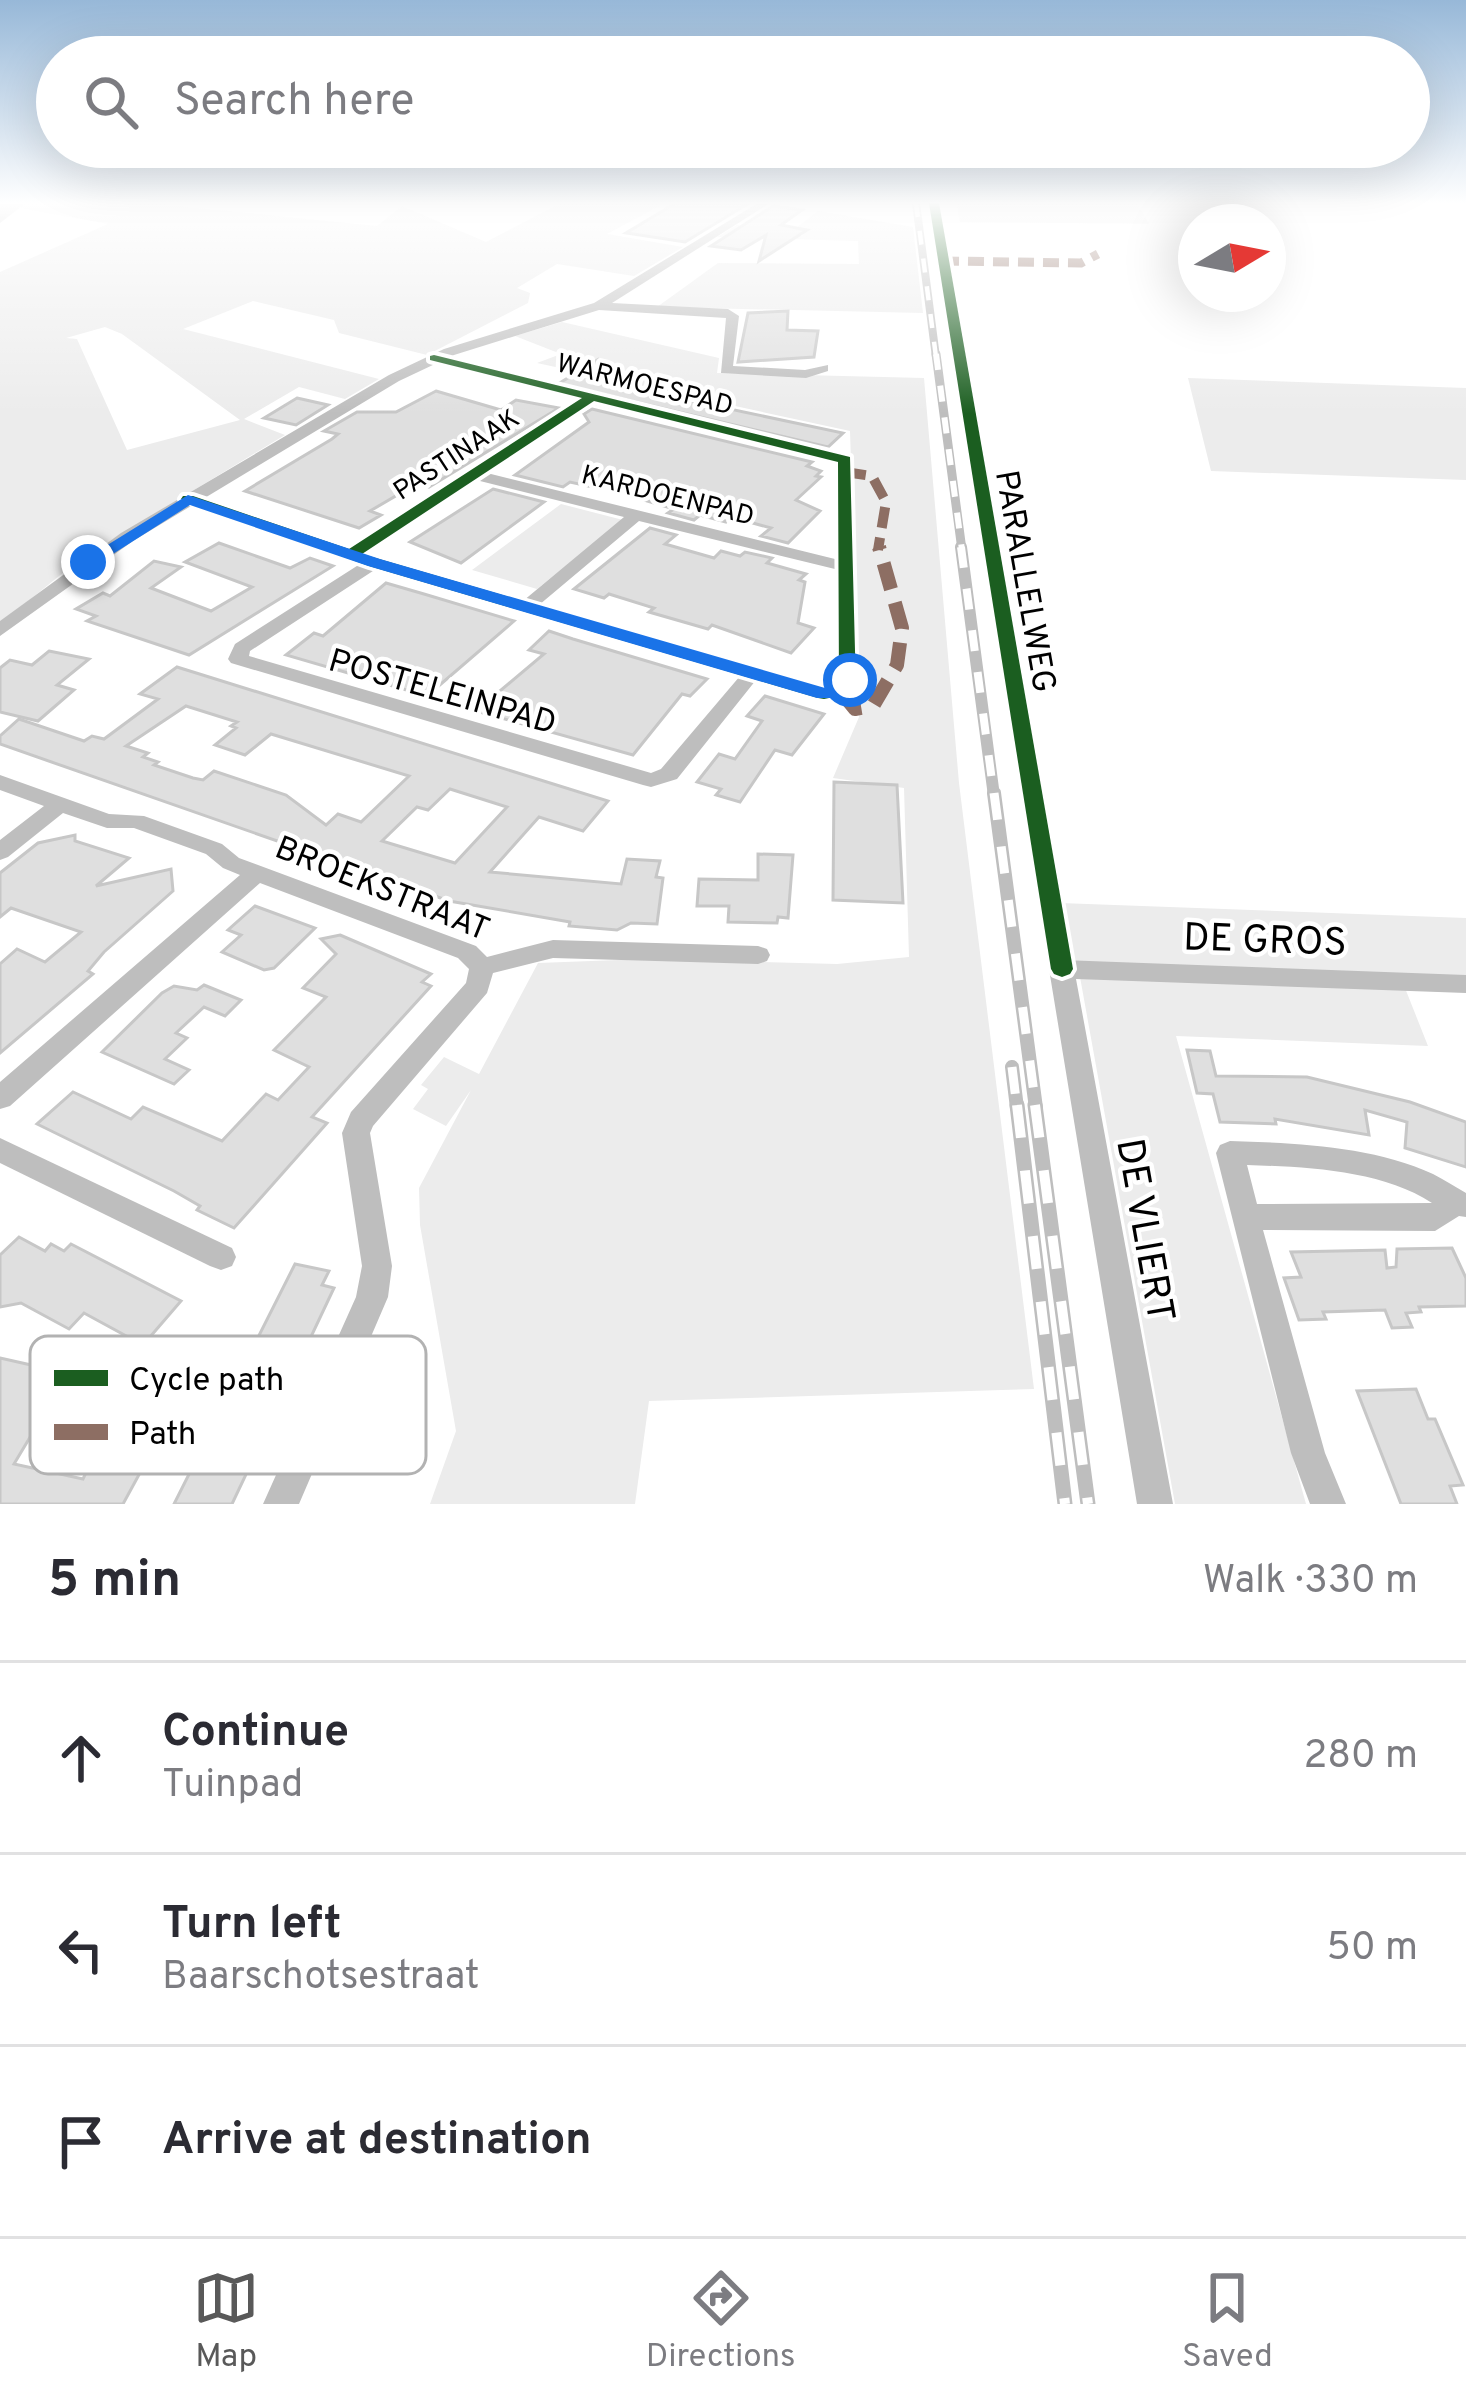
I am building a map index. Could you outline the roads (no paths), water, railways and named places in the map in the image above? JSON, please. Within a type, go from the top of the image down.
[{"type":"street","points":[[0,630],[88,562],[420,364],[598,306],[651,273]]},
{"type":"street","points":[[598,306],[733,316],[726,370],[806,374],[823,368]]},
{"type":"street","name":"WARMOESPAD","points":[[589,399],[845,460],[847,567]]},
{"type":"street","name":"PASTINAAK","points":[[352,554],[589,399]]},
{"type":"street","name":"KARDOENPAD","points":[[476,475],[847,567]]},
{"type":"street","points":[[188,499],[374,562],[824,694],[842,694],[850,680],[847,567]]},
{"type":"street","points":[[526,607],[636,515]]},
{"type":"street","name":"POSTELEINPAD","points":[[374,562],[242,648],[238,659],[651,781],[669,774],[752,673]]},
{"type":"street","name":"BROEKSTRAAT","points":[[0,782],[107,821],[136,821],[214,848],[231,862],[467,952],[482,967],[553,949],[758,956]]},
{"type":"street","points":[[0,852],[59,805]]},
{"type":"street","points":[[0,1098],[258,872]]},
{"type":"street","points":[[355,1336],[372,1297],[377,1266],[356,1133],[361,1120],[478,986],[482,967]]},
{"type":"street","name":"DE GROS","points":[[1062,969],[1466,984]]},
{"type":"street","name":"DE VLIERT","points":[[1062,969],[1155,1504]]},
{"type":"street","points":[[0,1150],[221,1257]]},
{"type":"street","points":[[1245,1217],[1435,1217],[1459,1204],[1438,1189],[1365,1165],[1303,1154],[1229,1153],[1245,1217],[1308,1453],[1328,1504]]},
{"type":"street","points":[[280,1504],[293,1474]]},
{"type":"railway","points":[[925,273],[936,357]]},
{"type":"railway","points":[[936,354],[962,550]]},
{"type":"railway","points":[[961,547],[994,796]]},
{"type":"railway","points":[[994,793],[1036,1108]]},
{"type":"railway","points":[[1012,1067],[1017,1108]]},
{"type":"railway","points":[[1017,1105],[1065,1504]]},
{"type":"railway","points":[[1035,1105],[1088,1504]]}]
